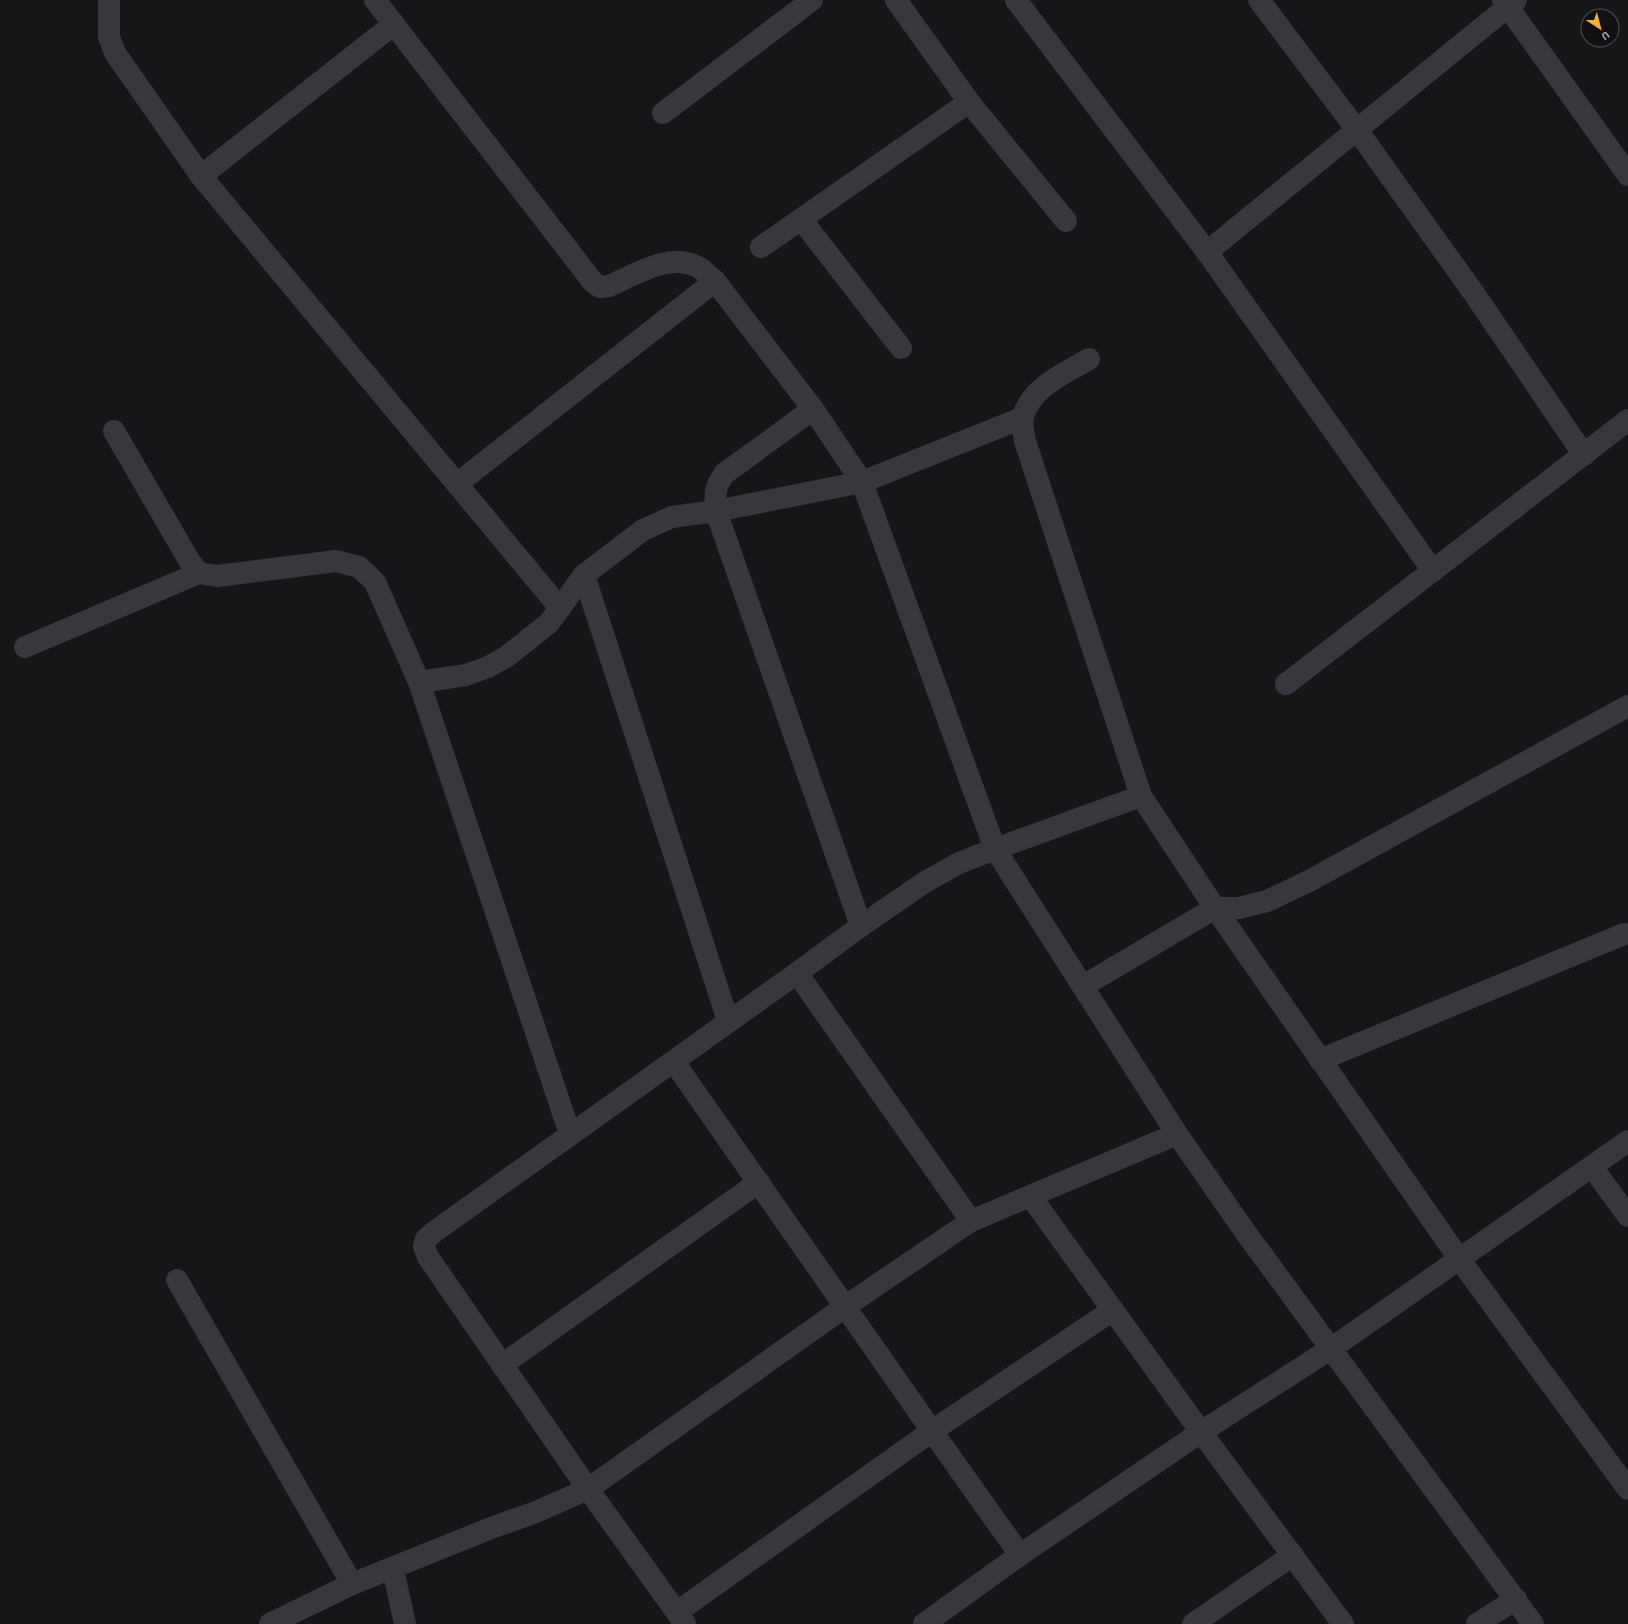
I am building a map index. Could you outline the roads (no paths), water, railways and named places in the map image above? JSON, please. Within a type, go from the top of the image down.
[{"type":"street","points":[[109,0],[109,37],[115,53],[201,176],[560,608]]},
{"type":"street","points":[[375,0],[593,282],[600,287],[609,286],[659,264],[679,261],[698,267],[715,281],[813,410],[862,482],[995,848],[1177,1134],[1246,1233],[1332,1348],[1533,1624]]},
{"type":"street","points":[[663,113],[812,0]]},
{"type":"street","points":[[896,0],[969,102],[1066,220]]},
{"type":"street","points":[[1016,0],[1207,252],[1433,571]]},
{"type":"street","points":[[1259,0],[1357,130],[1473,292],[1584,455]]},
{"type":"street","points":[[1207,252],[1357,130],[1509,2],[1628,175]]},
{"type":"street","points":[[201,176],[394,24]]},
{"type":"street","points":[[761,247],[969,102]]},
{"type":"street","points":[[801,219],[901,348]]},
{"type":"street","points":[[457,484],[715,281]]},
{"type":"street","points":[[1089,359],[1045,386],[1032,398],[1022,418],[1025,441],[1141,796],[1215,908],[1460,1260],[1628,1489]]},
{"type":"street","points":[[813,410],[724,474],[716,486],[716,511],[861,926]]},
{"type":"street","points":[[418,682],[466,675],[488,667],[506,657],[549,623],[584,575],[643,530],[672,517],[716,511],[862,482],[1022,418]]},
{"type":"street","points":[[1286,684],[1628,420]]},
{"type":"street","points":[[114,431],[190,562],[199,573]]},
{"type":"street","points":[[25,647],[199,573],[217,576],[336,560],[359,567],[375,582],[418,682],[570,1134]]},
{"type":"street","points":[[584,575],[728,1021]]},
{"type":"street","points":[[1083,986],[1215,908],[1239,908],[1267,901],[1311,880],[1628,706]]},
{"type":"street","points":[[1113,1310],[932,1431],[681,1618],[588,1489],[502,1365],[428,1257],[424,1246],[426,1239],[434,1232],[570,1134],[674,1062],[728,1021],[798,973],[861,926],[925,882],[959,863],[995,848],[1141,796]]},
{"type":"street","points":[[1320,1060],[1624,934]]},
{"type":"street","points":[[798,973],[971,1222]]},
{"type":"street","points":[[674,1062],[1020,1555]]},
{"type":"street","points":[[270,1624],[352,1584],[491,1528],[536,1512],[588,1489],[846,1306],[971,1222],[1177,1134]]},
{"type":"street","points":[[924,1624],[1020,1555],[1201,1432],[1332,1348],[1460,1260],[1628,1141]]},
{"type":"street","points":[[1592,1167],[1628,1216]]},
{"type":"street","points":[[502,1365],[759,1182]]},
{"type":"street","points":[[1031,1197],[1201,1432],[1343,1624]]},
{"type":"street","points":[[177,1280],[352,1584]]},
{"type":"street","points":[[1193,1624],[1293,1555]]},
{"type":"street","points":[[393,1568],[405,1624]]},
{"type":"street","points":[[1477,1624],[1516,1600]]}]
